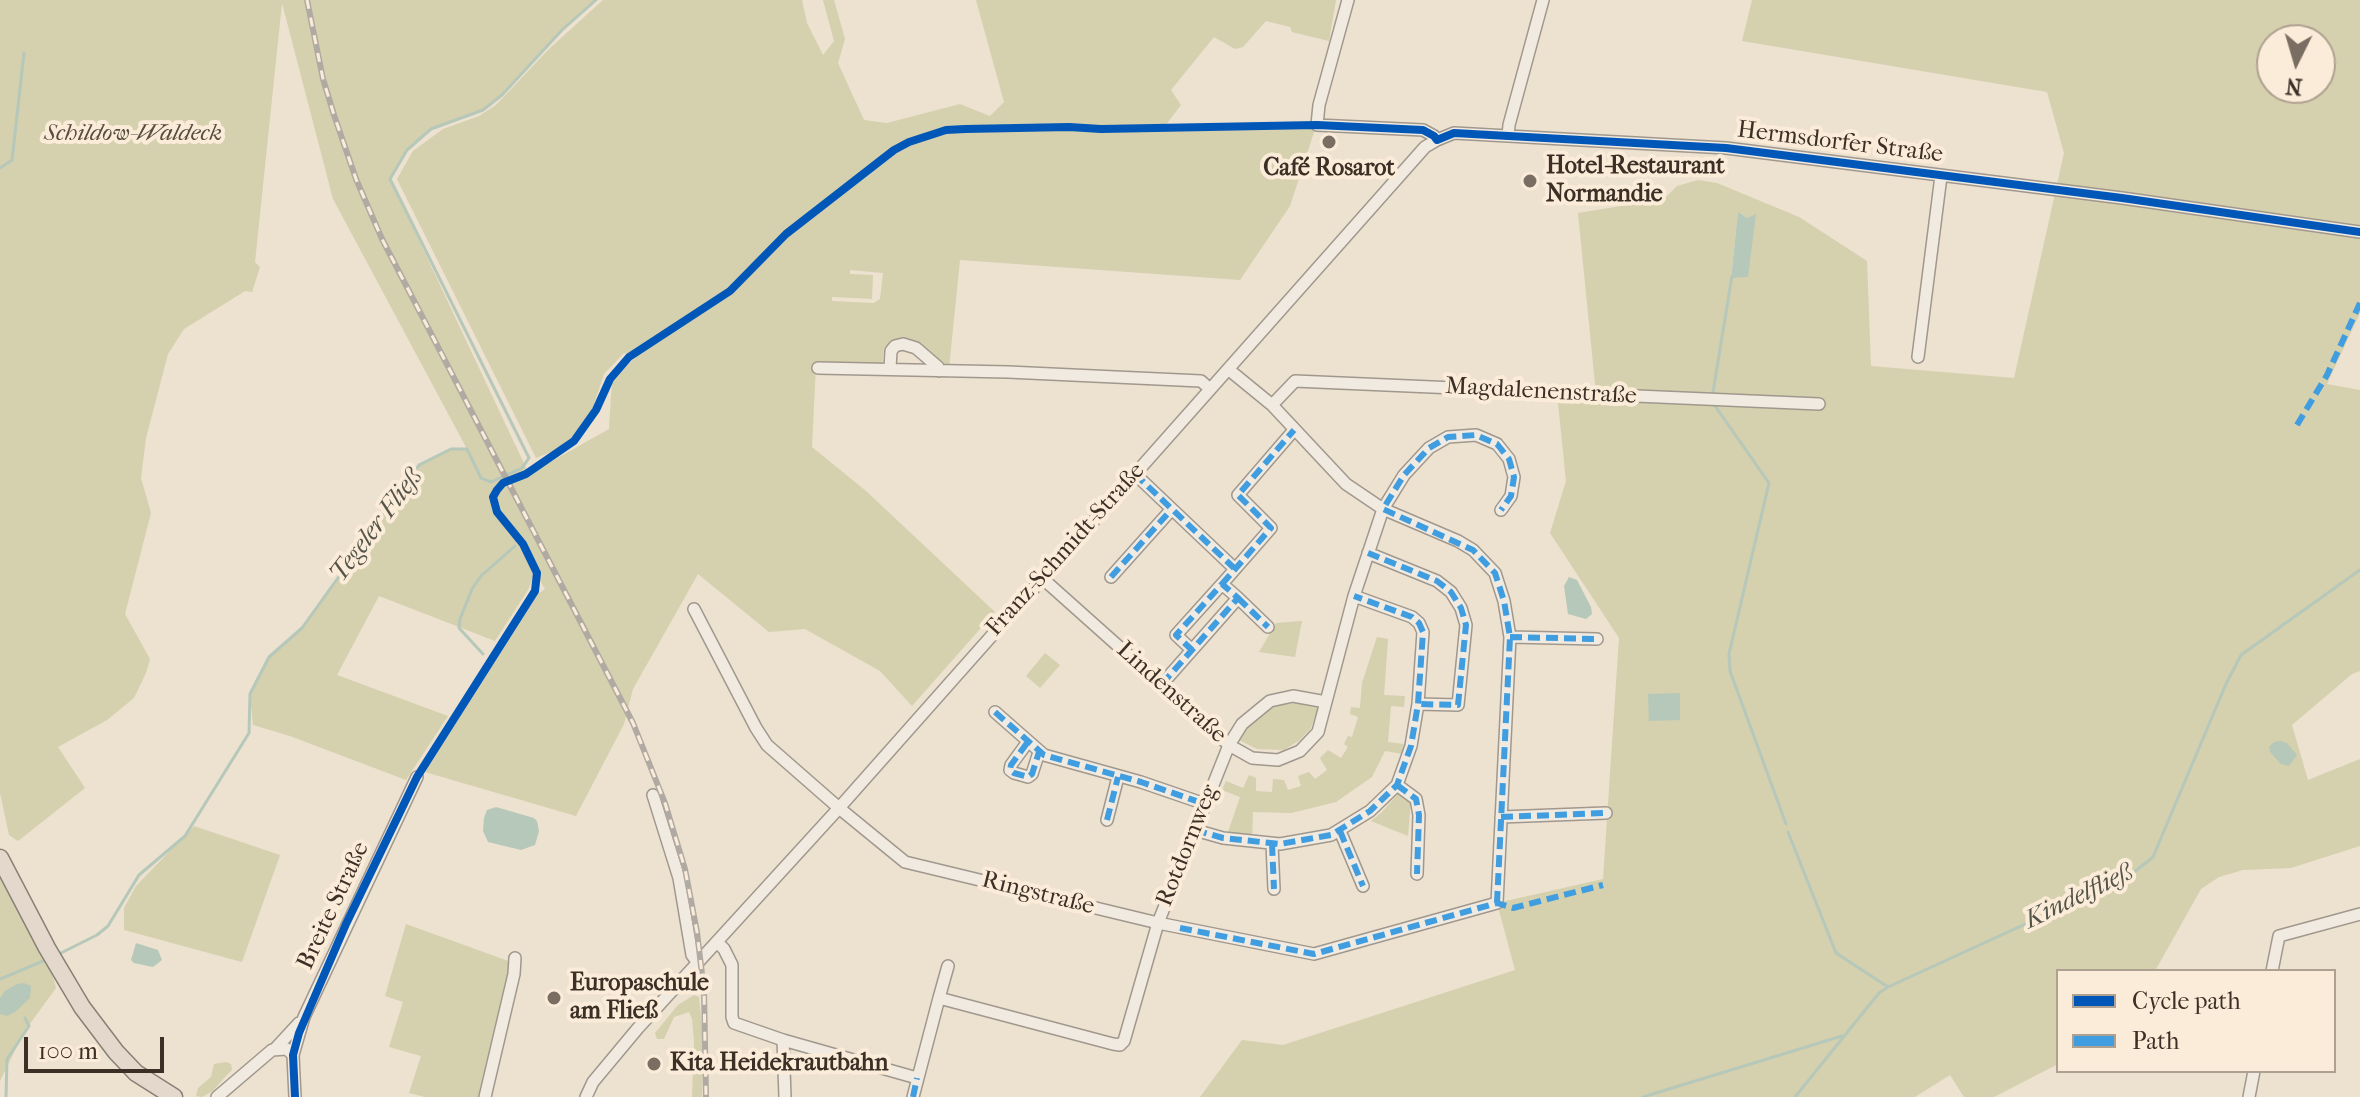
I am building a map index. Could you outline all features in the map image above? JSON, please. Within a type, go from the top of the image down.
[{"type":"main road","points":[[3,864],[82,1007],[116,1052],[148,1082],[174,1097]]},
{"type":"street","name":"Hermsdorfer Straße","points":[[1348,0],[1319,105],[1317,125],[1423,130],[1437,140],[1454,133],[1726,148],[2122,198],[2360,232]]},
{"type":"street","points":[[1508,136],[1543,0]]},
{"type":"street","name":"Franz-Schmidt-Straße","points":[[586,1097],[595,1078],[839,808],[1425,147],[1437,140]]},
{"type":"street","points":[[1918,357],[1941,176]]},
{"type":"street","points":[[890,368],[891,351],[903,344],[916,348],[939,371]]},
{"type":"street","points":[[818,368],[890,368],[1201,381],[1210,389]]},
{"type":"street","points":[[1228,369],[1272,405],[1346,484],[1383,509],[1473,550],[1495,573],[1510,637],[1501,817],[1606,813]]},
{"type":"street","name":"Magdalenenstraße","points":[[1272,405],[1295,381],[1819,404]]},
{"type":"street","points":[[1192,650],[1176,635],[1271,528],[1238,495],[1294,430]]},
{"type":"street","name":"Lindenstraße","points":[[1042,578],[1229,745],[1252,758],[1278,760],[1300,751],[1318,732],[1368,553],[1383,509],[1404,475],[1429,448],[1448,437],[1476,435],[1497,444],[1509,459],[1514,477],[1511,496],[1501,510]]},
{"type":"street","points":[[1135,474],[1234,568]]},
{"type":"street","points":[[1111,577],[1171,510]]},
{"type":"street","points":[[1368,553],[1437,581],[1451,592],[1461,608],[1466,625],[1458,705],[1418,704]]},
{"type":"street","points":[[1222,584],[1268,627]]},
{"type":"street","points":[[1195,830],[1223,838],[1272,844],[1296,842],[1340,831],[1370,811],[1397,785],[1411,746],[1418,704],[1423,632],[1412,617],[1354,596]]},
{"type":"street","points":[[1162,684],[1238,598]]},
{"type":"street","name":"Ringstraße","points":[[694,609],[767,745],[905,862],[1158,923],[1314,954],[1497,903],[1501,817]]},
{"type":"street","points":[[1510,637],[1597,639]]},
{"type":"street","name":"Rotdornweg","points":[[939,998],[1120,1045],[1124,1041],[1158,923],[1229,745],[1242,724],[1270,701],[1293,696],[1326,702]]},
{"type":"street","points":[[995,712],[1039,752],[1080,768],[1205,804]]},
{"type":"street","points":[[1027,743],[1010,770],[1028,777],[1032,774],[1039,752]]},
{"type":"street","name":"Breite Straße","points":[[295,1097],[293,1055],[304,1017],[417,777]]},
{"type":"street","points":[[1107,820],[1118,777]]},
{"type":"street","points":[[1397,785],[1416,799],[1419,815],[1417,874]]},
{"type":"street","points":[[653,795],[679,878],[692,955],[698,963]]},
{"type":"street","points":[[1340,831],[1363,886]]},
{"type":"street","points":[[1272,844],[1274,889]]},
{"type":"street","points":[[2272,969],[2279,936],[2360,914]]},
{"type":"street","points":[[718,943],[732,965],[734,1023],[917,1078]]},
{"type":"street","points":[[485,1097],[515,958]]},
{"type":"street","points":[[913,1097],[948,966]]},
{"type":"street","name":"Breite Straße","points":[[217,1097],[275,1049],[304,1017]]},
{"type":"street","points":[[783,1040],[785,1097]]},
{"type":"street","points":[[275,1049],[287,1049],[293,1055]]},
{"type":"street","points":[[2249,1097],[2254,1073]]},
{"type":"green space","name":"Schildow-Waldeck","points":[[0,0],[596,0],[561,30],[502,95],[483,110],[431,129],[407,150],[390,179],[529,474],[609,429],[612,380],[636,357],[624,353],[604,374],[589,419],[574,438],[536,458],[397,179],[413,151],[443,129],[479,116],[496,105],[549,49],[603,0],[802,0],[807,23],[823,55],[834,41],[823,0],[834,0],[845,39],[838,63],[864,120],[887,123],[960,104],[990,116],[1004,102],[976,0],[1336,0],[1329,41],[1292,32],[1290,27],[1266,21],[1243,47],[1235,49],[1214,37],[1171,90],[1181,105],[1165,126],[1217,130],[1218,125],[1312,121],[1315,129],[1290,206],[1240,280],[960,260],[949,368],[941,368],[927,353],[890,345],[884,348],[882,365],[816,365],[812,447],[866,491],[995,612],[912,706],[880,671],[805,629],[769,632],[698,574],[633,689],[624,724],[576,816],[425,772],[538,594],[545,589],[535,572],[528,590],[495,641],[379,596],[337,675],[448,716],[406,780],[253,725],[250,694],[269,657],[302,628],[419,465],[451,449],[467,449],[333,199],[282,3],[255,262],[260,267],[252,292],[245,291],[184,329],[168,354],[146,438],[141,478],[151,513],[125,614],[150,659],[146,673],[134,698],[107,720],[58,747],[85,788],[18,841],[9,835],[0,793]],"holes":[[[850,270],[883,273],[880,299],[874,303],[832,301],[832,297],[872,299],[873,275],[850,274]]]},
{"type":"green space","points":[[1752,0],[2360,0],[2360,313],[2327,384],[2360,390],[2360,671],[2352,674],[2292,725],[2308,780],[2360,759],[2360,846],[2291,868],[2243,870],[2219,877],[2201,889],[2156,969],[2056,969],[2056,1065],[1994,1097],[1964,1097],[1950,1075],[1915,1097],[1200,1097],[1242,1040],[1283,1045],[1515,970],[1497,903],[1603,879],[1619,638],[1550,533],[1566,481],[1557,393],[1596,394],[1578,213],[1664,199],[1677,186],[1698,180],[1717,183],[1799,217],[1867,261],[1871,366],[2014,378],[2064,153],[2047,92],[1742,41]],"holes":[[[1738,212],[1747,218],[1748,277],[1731,277]]]},
{"type":"green space","points":[[1302,621],[1295,657],[1259,652],[1276,623]]},
{"type":"green space","points":[[1377,637],[1388,639],[1384,695],[1405,696],[1404,707],[1391,706],[1388,742],[1404,744],[1402,754],[1385,751],[1372,777],[1336,802],[1291,813],[1253,812],[1252,840],[1226,838],[1240,797],[1222,790],[1226,781],[1243,788],[1249,775],[1256,778],[1256,791],[1272,792],[1273,779],[1284,780],[1288,790],[1301,786],[1298,776],[1309,772],[1315,779],[1327,770],[1320,758],[1328,750],[1341,758],[1348,747],[1344,744],[1348,736],[1352,737],[1358,717],[1350,714],[1351,707],[1360,708],[1362,683]]},
{"type":"green space","points":[[1045,653],[1060,665],[1040,688],[1026,676]]},
{"type":"green space","points":[[1295,703],[1318,708],[1311,728],[1300,740],[1284,750],[1257,749],[1239,740],[1246,725],[1272,706]]},
{"type":"green space","points":[[1398,794],[1411,800],[1408,836],[1371,821]]},
{"type":"green space","points":[[194,826],[280,855],[242,962],[124,930],[124,908],[136,886]]},
{"type":"green space","points":[[0,877],[52,973],[56,988],[24,1032],[0,1081]]},
{"type":"green space","points":[[406,924],[511,962],[478,1097],[425,1097],[409,1093],[421,1056],[389,1047],[403,1002],[385,996]]},
{"type":"green space","points":[[694,995],[699,997],[703,1039],[702,1097],[692,1097],[694,1041],[689,1012],[674,1017],[664,1039],[657,1039],[655,1033],[678,1005]]},
{"type":"green space","points":[[214,1064],[231,1064],[232,1070],[213,1091],[202,1097],[196,1096],[198,1088],[211,1077]]},
{"type":"shaded area","points":[[1738,212],[1747,218],[1756,214],[1748,277],[1731,278]]},
{"type":"shaded area","points":[[1569,577],[1577,580],[1591,607],[1592,614],[1586,619],[1568,614],[1564,586]]},
{"type":"shaded area","points":[[1680,693],[1680,720],[1649,721],[1648,694]]},
{"type":"shaded area","points":[[2274,742],[2287,743],[2297,755],[2289,766],[2281,764],[2270,752],[2269,747]]},
{"type":"shaded area","points":[[496,807],[534,818],[539,831],[535,845],[521,850],[488,842],[483,831],[484,818],[487,810]]},
{"type":"shaded area","points":[[136,943],[158,950],[162,960],[153,967],[134,963],[131,960]]},
{"type":"shaded area","points":[[24,983],[31,986],[30,998],[15,1012],[7,1016],[0,1014],[0,998],[5,991]]},
{"type":"waterway","name":"Tegeler Fließ","points":[[59,954],[108,926],[139,875],[185,836],[249,733],[250,694],[269,657],[302,628],[419,465],[451,449],[467,449],[481,478],[491,482],[522,468],[529,458],[390,179],[407,150],[431,129],[483,110],[502,95],[562,30],[596,0]]},
{"type":"waterway","points":[[0,168],[12,160],[24,53]]},
{"type":"waterway","points":[[1713,392],[1732,276]]},
{"type":"waterway","points":[[1713,403],[1769,483],[1729,654],[1730,671],[1786,824]]},
{"type":"waterway","points":[[483,654],[459,628],[460,619],[481,576],[515,546]]},
{"type":"waterway","name":"Kindelfließ","points":[[1795,1097],[1879,993],[2128,877],[2153,857],[2241,655],[2360,570]]},
{"type":"waterway","points":[[1788,832],[1836,953],[1888,987]]},
{"type":"waterway","name":"Tegeler Fließ","points":[[0,979],[48,959]]},
{"type":"waterway","points":[[6,1097],[7,1059],[29,1026],[25,1018]]},
{"type":"waterway","points":[[1643,1097],[1842,1036]]},
{"type":"railway","points":[[307,0],[323,79],[334,115],[356,179],[382,239],[633,723],[665,803],[685,869],[697,932],[704,991],[706,1097]]},
{"type":"marked path","points":[[2297,425],[2327,375],[2360,303]]},
{"type":"marked path","points":[[1222,584],[1271,528],[1238,495],[1294,430]]},
{"type":"marked path","points":[[1497,903],[1510,637],[1504,601],[1495,573],[1473,550],[1383,509],[1404,475],[1429,448],[1448,437],[1476,435],[1497,444],[1509,459],[1514,477],[1511,496],[1501,510]]},
{"type":"marked path","points":[[1135,474],[1234,568]]},
{"type":"marked path","points":[[1111,577],[1171,510]]},
{"type":"marked path","points":[[1368,553],[1437,581],[1451,592],[1461,608],[1466,625],[1458,705],[1418,704]]},
{"type":"marked path","points":[[1162,684],[1238,598],[1222,584],[1176,635],[1192,650]]},
{"type":"marked path","points":[[1195,830],[1223,838],[1280,844],[1331,835],[1370,811],[1397,785],[1411,746],[1418,704],[1423,632],[1412,617],[1354,596]]},
{"type":"marked path","points":[[1238,598],[1268,627]]},
{"type":"marked path","points":[[1510,637],[1597,639]]},
{"type":"marked path","points":[[995,712],[1044,755],[1141,782],[1205,804]]},
{"type":"marked path","points":[[1027,743],[1010,770],[1028,777],[1032,774],[1039,752]]},
{"type":"marked path","points":[[1107,820],[1118,777]]},
{"type":"marked path","points":[[1397,785],[1416,799],[1419,815],[1417,874]]},
{"type":"marked path","points":[[1501,817],[1606,813]]},
{"type":"marked path","points":[[1340,831],[1363,886]]},
{"type":"marked path","points":[[1272,844],[1274,889]]},
{"type":"marked path","points":[[1180,928],[1314,954],[1497,903],[1513,908],[1603,885]]},
{"type":"marked path","points":[[913,1097],[917,1078]]},
{"type":"cycle path","points":[[295,1097],[293,1055],[299,1033],[346,924],[417,777],[535,591],[537,573],[523,544],[497,512],[493,497],[497,490],[503,483],[526,474],[574,441],[596,410],[610,379],[629,357],[730,291],[786,234],[894,150],[909,142],[946,130],[965,129],[1317,125],[1423,130],[1437,140],[1454,133],[1726,148],[2122,198],[2360,232]]},
{"type":"place","name":"Café Rosarot","points":[[1329,142]]},
{"type":"place","name":"Hotel-Restaurant Normandie","points":[[1530,181]]},
{"type":"place","name":"Europaschule am Fließ","points":[[554,998]]},
{"type":"place","name":"Kita Heidekrautbahn","points":[[654,1064]]}]
